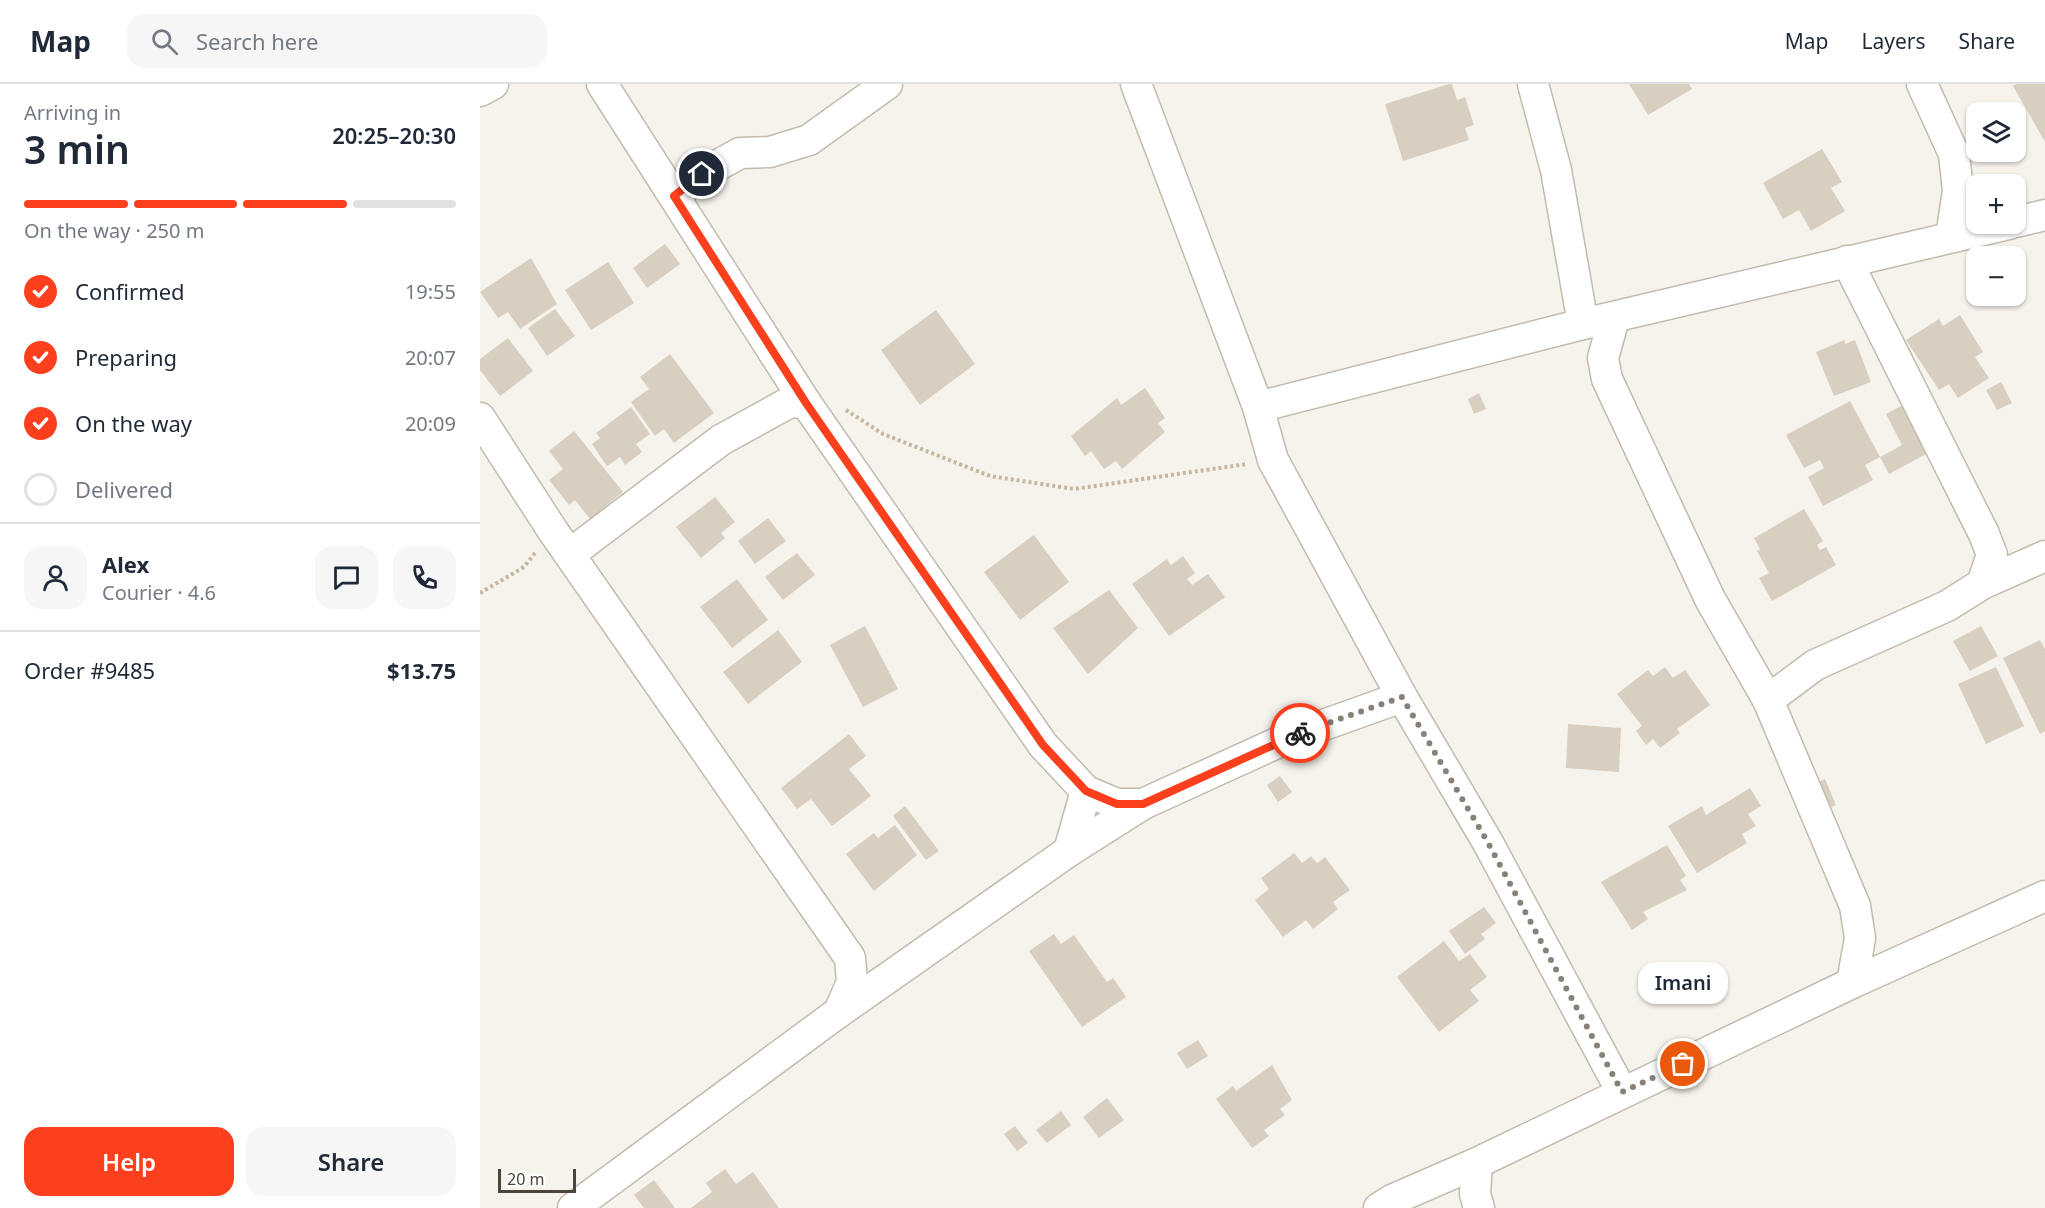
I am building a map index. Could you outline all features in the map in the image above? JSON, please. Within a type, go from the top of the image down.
[{"type":"street","points":[[480,92],[493,84]]},
{"type":"street","points":[[602,84],[806,404],[1043,745],[1086,791],[1117,804],[1143,804]]},
{"type":"street","points":[[674,196],[702,174],[740,153],[770,152],[809,140],[886,84]]},
{"type":"street","points":[[1136,84],[1258,407],[1273,460],[1402,697],[1487,841],[1622,1092]]},
{"type":"street","points":[[1533,84],[1556,170],[1583,324]]},
{"type":"street","points":[[1922,84],[1954,154],[1958,191],[1951,237]]},
{"type":"street","points":[[2026,220],[2045,215]]},
{"type":"street","points":[[1258,407],[1583,324],[1966,234]]},
{"type":"street","points":[[1846,261],[1984,534],[1992,555],[1982,584]]},
{"type":"street","points":[[1614,318],[1603,358],[1606,379],[1710,599],[1768,700],[1855,906],[1860,938],[1852,983]]},
{"type":"street","points":[[562,542],[721,440],[790,402],[806,404]]},
{"type":"street","points":[[480,418],[562,542],[850,958],[852,982],[839,1012]]},
{"type":"street","points":[[1768,700],[1815,665],[1947,606],[1982,584],[2045,556]]},
{"type":"street","points":[[573,1208],[894,972],[1069,851],[1143,804],[1290,737],[1402,697]]},
{"type":"street","points":[[1069,851],[1086,791]]},
{"type":"street","points":[[1379,1208],[1852,983],[2045,896]]},
{"type":"street","points":[[850,958],[894,972]]},
{"type":"street","points":[[1477,1163],[1475,1194],[1479,1208]]},
{"type":"path","points":[[806,404],[844,409],[883,434],[990,476],[1074,489],[1273,460]]},
{"type":"path","points":[[480,593],[562,542]]},
{"type":"building","points":[[1452,84],[1457,100],[1465,97],[1474,125],[1465,128],[1469,140],[1403,161],[1385,104]]},
{"type":"building","points":[[1629,84],[1689,84],[1692,89],[1648,115]]},
{"type":"building","points":[[2016,84],[2045,84],[2045,142],[2026,109],[2026,102],[2022,102],[2013,86]]},
{"type":"building","points":[[1822,149],[1842,182],[1831,188],[1845,211],[1811,231],[1799,210],[1783,219],[1763,183]]},
{"type":"building","points":[[665,244],[680,264],[647,288],[633,268]]},
{"type":"building","points":[[531,258],[557,304],[520,329],[508,312],[498,318],[480,292]]},
{"type":"building","points":[[608,262],[634,303],[591,330],[565,290]]},
{"type":"building","points":[[555,309],[575,336],[547,356],[528,328]]},
{"type":"building","points":[[936,310],[975,364],[920,405],[881,350]]},
{"type":"building","points":[[1960,315],[1983,352],[1975,357],[1989,378],[1958,398],[1949,384],[1939,390],[1906,340],[1939,319],[1943,326]]},
{"type":"building","points":[[508,338],[533,371],[500,396],[480,370],[480,359]]},
{"type":"building","points":[[1844,340],[1845,344],[1855,340],[1871,382],[1834,396],[1816,352]]},
{"type":"building","points":[[670,354],[714,413],[674,443],[664,429],[655,436],[631,402],[649,389],[640,377]]},
{"type":"building","points":[[2001,382],[2012,403],[1997,410],[1986,390]]},
{"type":"building","points":[[1145,388],[1165,418],[1158,423],[1165,432],[1122,469],[1116,461],[1104,469],[1091,451],[1085,456],[1071,436],[1117,398],[1121,405]]},
{"type":"building","points":[[1479,393],[1486,409],[1474,414],[1468,399]]},
{"type":"building","points":[[1850,401],[1880,457],[1865,465],[1873,480],[1823,506],[1808,477],[1824,468],[1820,460],[1804,468],[1786,435]]},
{"type":"building","points":[[1903,405],[1928,453],[1889,474],[1880,457],[1902,445],[1886,414]]},
{"type":"building","points":[[631,407],[650,434],[636,444],[642,452],[625,465],[620,457],[607,466],[592,444],[600,438],[596,433]]},
{"type":"building","points":[[574,431],[623,492],[590,519],[575,500],[569,505],[549,480],[563,469],[549,451]]},
{"type":"building","points":[[715,497],[735,522],[721,533],[725,538],[701,558],[676,527]]},
{"type":"building","points":[[1804,509],[1823,541],[1817,545],[1820,550],[1826,547],[1836,565],[1772,601],[1759,578],[1769,573],[1757,551],[1760,549],[1754,538]]},
{"type":"building","points":[[768,518],[786,541],[755,564],[738,541]]},
{"type":"building","points":[[1034,535],[1069,582],[1020,620],[984,572]]},
{"type":"building","points":[[797,553],[815,575],[783,600],[765,577]]},
{"type":"building","points":[[1183,556],[1195,573],[1187,579],[1192,585],[1208,574],[1225,597],[1169,636],[1132,584],[1167,559],[1171,565]]},
{"type":"building","points":[[737,579],[768,620],[732,648],[700,607]]},
{"type":"building","points":[[1109,590],[1138,628],[1088,674],[1053,628]]},
{"type":"building","points":[[865,626],[898,689],[863,707],[830,645]]},
{"type":"building","points":[[1981,626],[1998,656],[1970,671],[1953,641]]},
{"type":"building","points":[[778,630],[802,662],[748,704],[723,672]]},
{"type":"building","points":[[2040,640],[2045,649],[2045,731],[2040,734],[2003,658]]},
{"type":"building","points":[[1665,667],[1673,678],[1685,670],[1710,705],[1677,729],[1680,733],[1660,748],[1653,739],[1646,745],[1636,731],[1642,726],[1617,694],[1648,670],[1653,676]]},
{"type":"building","points":[[1996,667],[2024,726],[1986,744],[1958,684]]},
{"type":"building","points":[[1568,724],[1621,728],[1619,772],[1566,768]]},
{"type":"building","points":[[849,734],[866,756],[849,769],[871,796],[832,826],[811,799],[797,809],[781,788]]},
{"type":"building","points":[[1280,776],[1292,792],[1278,802],[1267,785]]},
{"type":"building","points":[[1825,779],[1836,805],[1821,811],[1810,786]]},
{"type":"building","points":[[1750,788],[1761,806],[1748,814],[1756,826],[1742,834],[1747,843],[1697,873],[1668,826],[1702,806],[1706,815]]},
{"type":"building","points":[[905,806],[939,851],[926,860],[893,816]]},
{"type":"building","points":[[895,825],[917,855],[874,891],[846,854],[874,833],[878,838]]},
{"type":"building","points":[[1667,845],[1686,876],[1680,880],[1687,890],[1643,912],[1648,919],[1632,930],[1601,882]]},
{"type":"building","points":[[1294,853],[1302,863],[1311,856],[1317,863],[1325,857],[1350,890],[1333,902],[1338,909],[1313,929],[1306,920],[1283,937],[1255,900],[1269,889],[1261,878]]},
{"type":"building","points":[[1484,907],[1496,923],[1481,934],[1485,939],[1465,954],[1449,931]]},
{"type":"building","points":[[1054,934],[1061,944],[1074,935],[1107,982],[1113,978],[1126,997],[1082,1027],[1029,951]]},
{"type":"building","points":[[1444,941],[1459,961],[1470,954],[1487,977],[1470,990],[1479,1001],[1439,1032],[1397,977]]},
{"type":"building","points":[[1198,1040],[1208,1056],[1187,1069],[1177,1053]]},
{"type":"building","points":[[1272,1065],[1292,1100],[1280,1109],[1285,1115],[1264,1130],[1269,1136],[1252,1148],[1216,1099],[1233,1086],[1236,1091]]},
{"type":"building","points":[[1107,1098],[1124,1120],[1099,1138],[1083,1117]]},
{"type":"building","points":[[1061,1111],[1071,1125],[1047,1143],[1036,1130]]},
{"type":"building","points":[[1015,1126],[1028,1143],[1017,1151],[1004,1134]]},
{"type":"building","points":[[725,1169],[736,1184],[753,1172],[779,1208],[691,1208],[712,1192],[706,1183]]},
{"type":"building","points":[[654,1180],[675,1208],[644,1208],[634,1195]]},
{"type":"way so far","points":[[1300,733],[1402,697],[1487,841],[1622,1092],[1683,1064]]},
{"type":"place","name":"Imani","points":[[1683,1064]]},
{"type":"route","points":[[702,174],[674,196],[806,403],[1043,745],[1086,791],[1117,804],[1143,804],[1300,733]]}]
